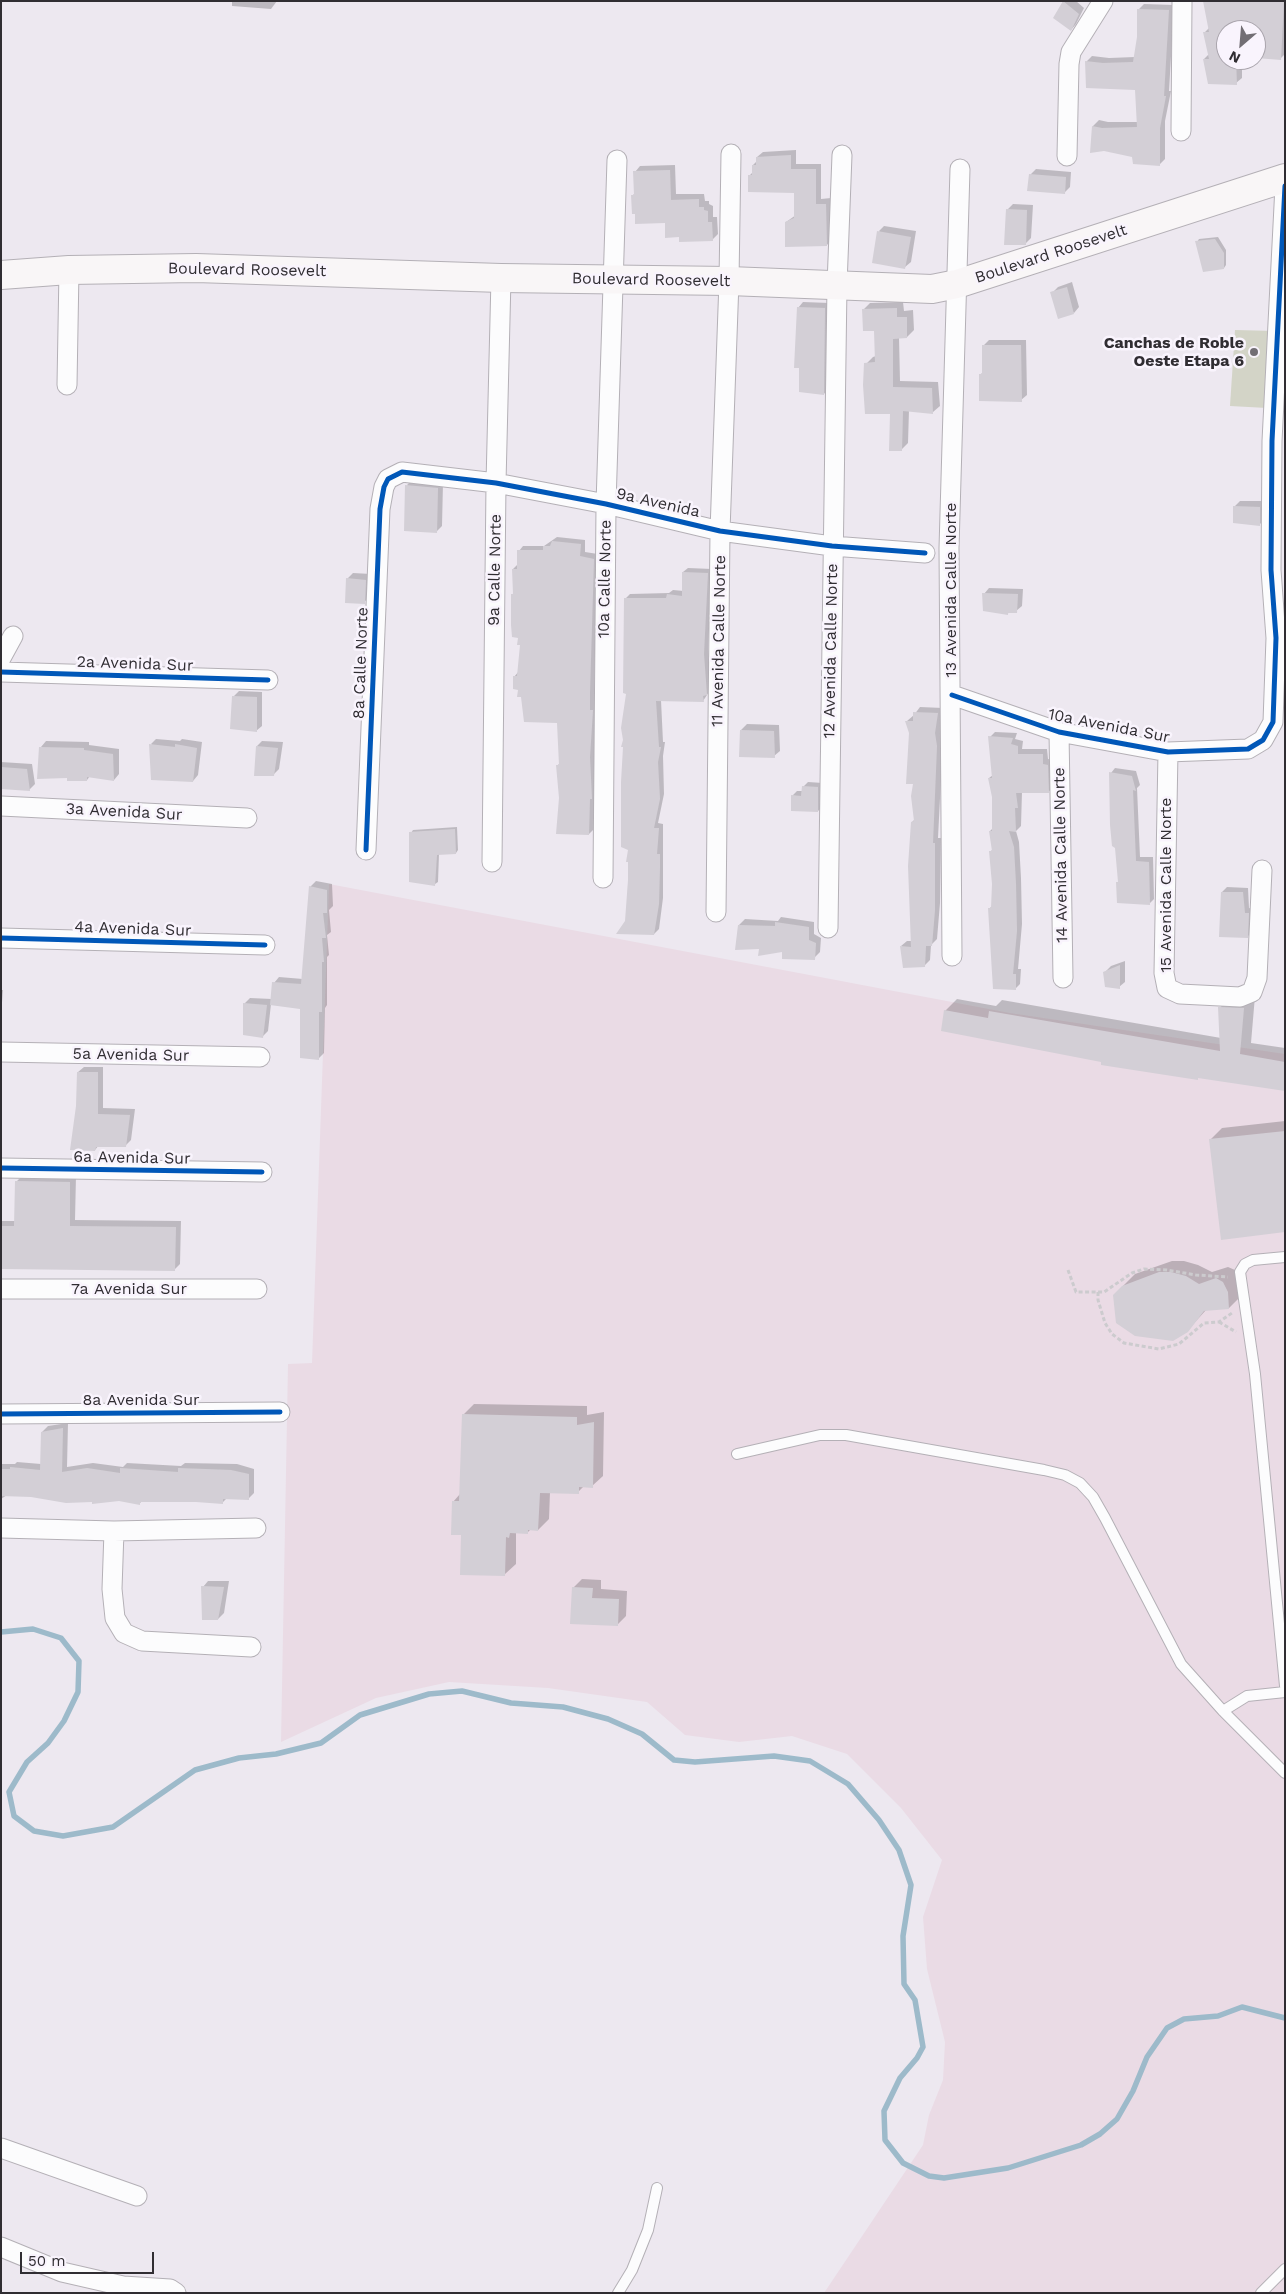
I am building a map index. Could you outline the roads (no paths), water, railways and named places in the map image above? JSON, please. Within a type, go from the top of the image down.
[{"type":"main road","name":"Boulevard Roosevelt","points":[[1,275],[69,270],[196,268],[501,278],[729,281],[932,289],[957,284],[1285,178]]},
{"type":"street","points":[[1067,156],[1068,64],[1071,52],[1103,1]]},
{"type":"street","points":[[1181,130],[1182,1]]},
{"type":"street","name":"11 Avenida Calle Norte","points":[[716,912],[720,530],[729,281],[730,154]]},
{"type":"street","name":"12 Avenida Calle Norte","points":[[828,928],[832,546],[837,285],[842,154]]},
{"type":"street","name":"10a Calle Norte","points":[[603,878],[606,504],[617,160]]},
{"type":"street","name":"13 Avenida Calle Norte","points":[[952,956],[952,695],[949,548],[960,168]]},
{"type":"street","points":[[1280,639],[1280,616],[1271,570],[1272,441],[1285,186]]},
{"type":"street","points":[[67,385],[69,270]]},
{"type":"street","name":"9a Calle Norte","points":[[492,862],[496,484],[501,278]]},
{"type":"street","name":"9a Avenida","points":[[388,479],[402,472],[496,484],[606,504],[720,530],[832,546],[925,553]]},
{"type":"street","name":"8a Calle Norte","points":[[366,850],[380,509],[384,487],[388,479]]},
{"type":"street","points":[[1,658],[13,636]]},
{"type":"street","name":"10a Avenida Sur","points":[[952,695],[1059,732],[1168,752],[1248,749],[1263,740],[1273,722],[1280,639]]},
{"type":"street","name":"2a Avenida Sur","points":[[1,672],[268,680]]},
{"type":"street","name":"14 Avenida Calle Norte","points":[[1059,732],[1063,978]]},
{"type":"street","name":"15 Avenida Calle Norte","points":[[1168,752],[1164,973],[1167,988],[1180,994],[1240,996],[1252,992],[1257,978],[1262,870]]},
{"type":"street","name":"3a Avenida Sur","points":[[1,806],[247,818]]},
{"type":"street","name":"4a Avenida Sur","points":[[1,938],[265,945]]},
{"type":"street","name":"5a Avenida Sur","points":[[1,1052],[260,1057]]},
{"type":"street","name":"6a Avenida Sur","points":[[1,1168],[262,1172]]},
{"type":"street","name":"7a Avenida Sur","points":[[1,1289],[257,1289]]},
{"type":"street","name":"8a Avenida Sur","points":[[1,1414],[280,1412]]},
{"type":"street","points":[[1,1528],[114,1531],[256,1528]]},
{"type":"street","points":[[114,1531],[112,1589],[115,1618],[124,1633],[142,1641],[251,1647]]},
{"type":"street","points":[[1,2148],[137,2196]]},
{"type":"street","points":[[1,2247],[62,2272],[123,2286],[170,2289],[176,2293]]},
{"type":"lane","points":[[1285,1257],[1253,1260],[1244,1264],[1240,1272],[1255,1374],[1285,1686]]},
{"type":"lane","points":[[737,1454],[820,1436],[846,1435],[1044,1470],[1065,1475],[1080,1483],[1093,1497],[1105,1518],[1181,1664],[1223,1711],[1284,1769]]},
{"type":"lane","points":[[1223,1711],[1247,1696],[1285,1692]]},
{"type":"lane","points":[[618,2293],[632,2270],[648,2230],[657,2188]]},
{"type":"lane","points":[[1261,2293],[1285,2269]]},
{"type":"waterway","points":[[1,1632],[33,1629],[61,1638],[79,1661],[78,1692],[64,1721],[48,1743],[27,1762],[9,1792],[14,1816],[34,1831],[63,1836],[113,1827],[195,1770],[239,1758],[276,1754],[321,1743],[360,1715],[429,1694],[462,1691],[511,1703],[563,1707],[608,1719],[642,1734],[674,1760],[695,1762],[774,1756],[810,1761],[848,1784],[879,1820],[899,1850],[911,1885],[903,1936],[904,1984],[915,2000],[923,2047],[917,2058],[900,2078],[884,2111],[885,2140],[903,2163],[929,2176],[944,2178],[1008,2168],[1081,2145],[1100,2134],[1117,2119],[1133,2091],[1147,2057],[1167,2028],[1184,2019],[1218,2016],[1242,2007],[1285,2018]]},
{"type":"place","name":"Canchas de Roble Oeste Etapa 6","points":[[1254,352]]}]
